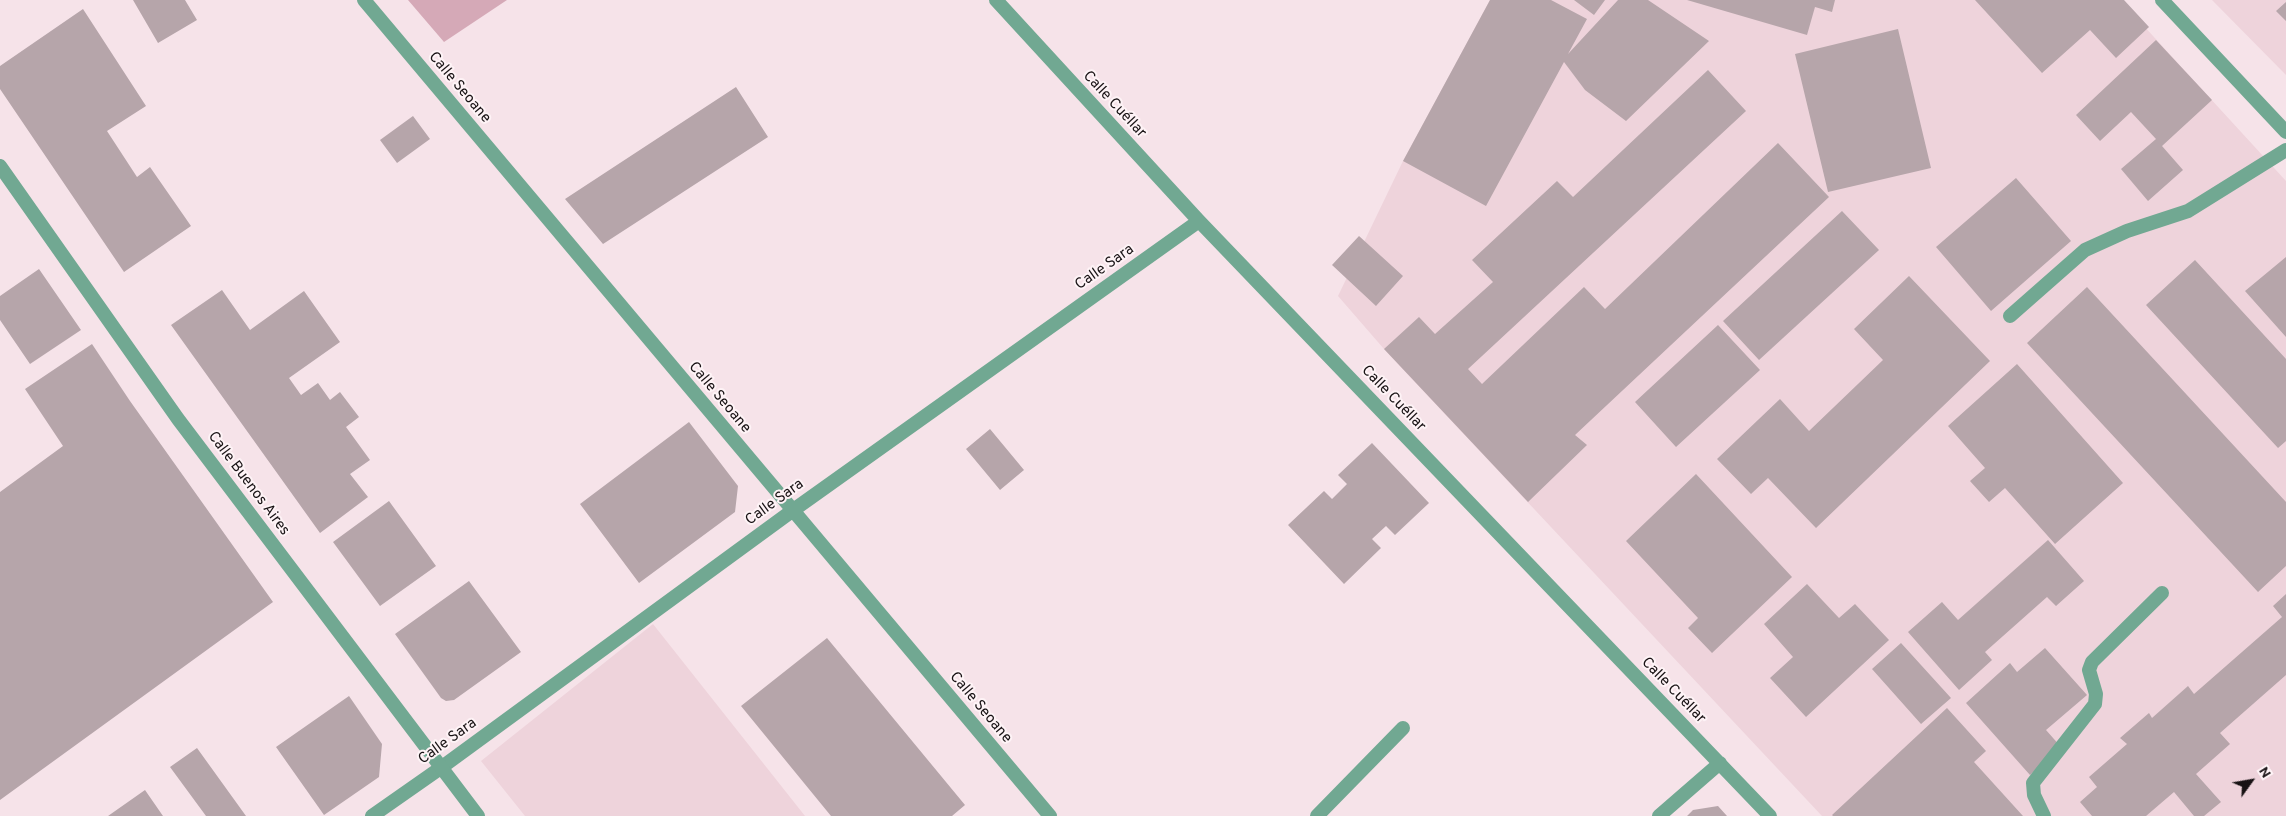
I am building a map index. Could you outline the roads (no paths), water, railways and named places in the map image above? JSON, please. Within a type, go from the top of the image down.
[{"type":"street","name":"Calle Seoane","points":[[364,0],[1050,816]]},
{"type":"street","name":"Calle Cuéllar","points":[[996,0],[1199,221],[1770,816]]},
{"type":"street","points":[[2162,0],[2286,132]]},
{"type":"street","points":[[2010,316],[2085,250],[2126,231],[2188,211],[2286,150]]},
{"type":"street","name":"Calle Buenos Aires","points":[[0,166],[178,419],[478,816]]},
{"type":"street","name":"Calle Sara","points":[[372,816],[792,511],[1199,221]]},
{"type":"street","points":[[2044,816],[2034,795],[2032,783],[2094,704],[2096,694],[2088,670],[2092,662],[2162,593]]},
{"type":"street","points":[[1317,816],[1403,728]]},
{"type":"street","points":[[1660,816],[1720,763]]}]
